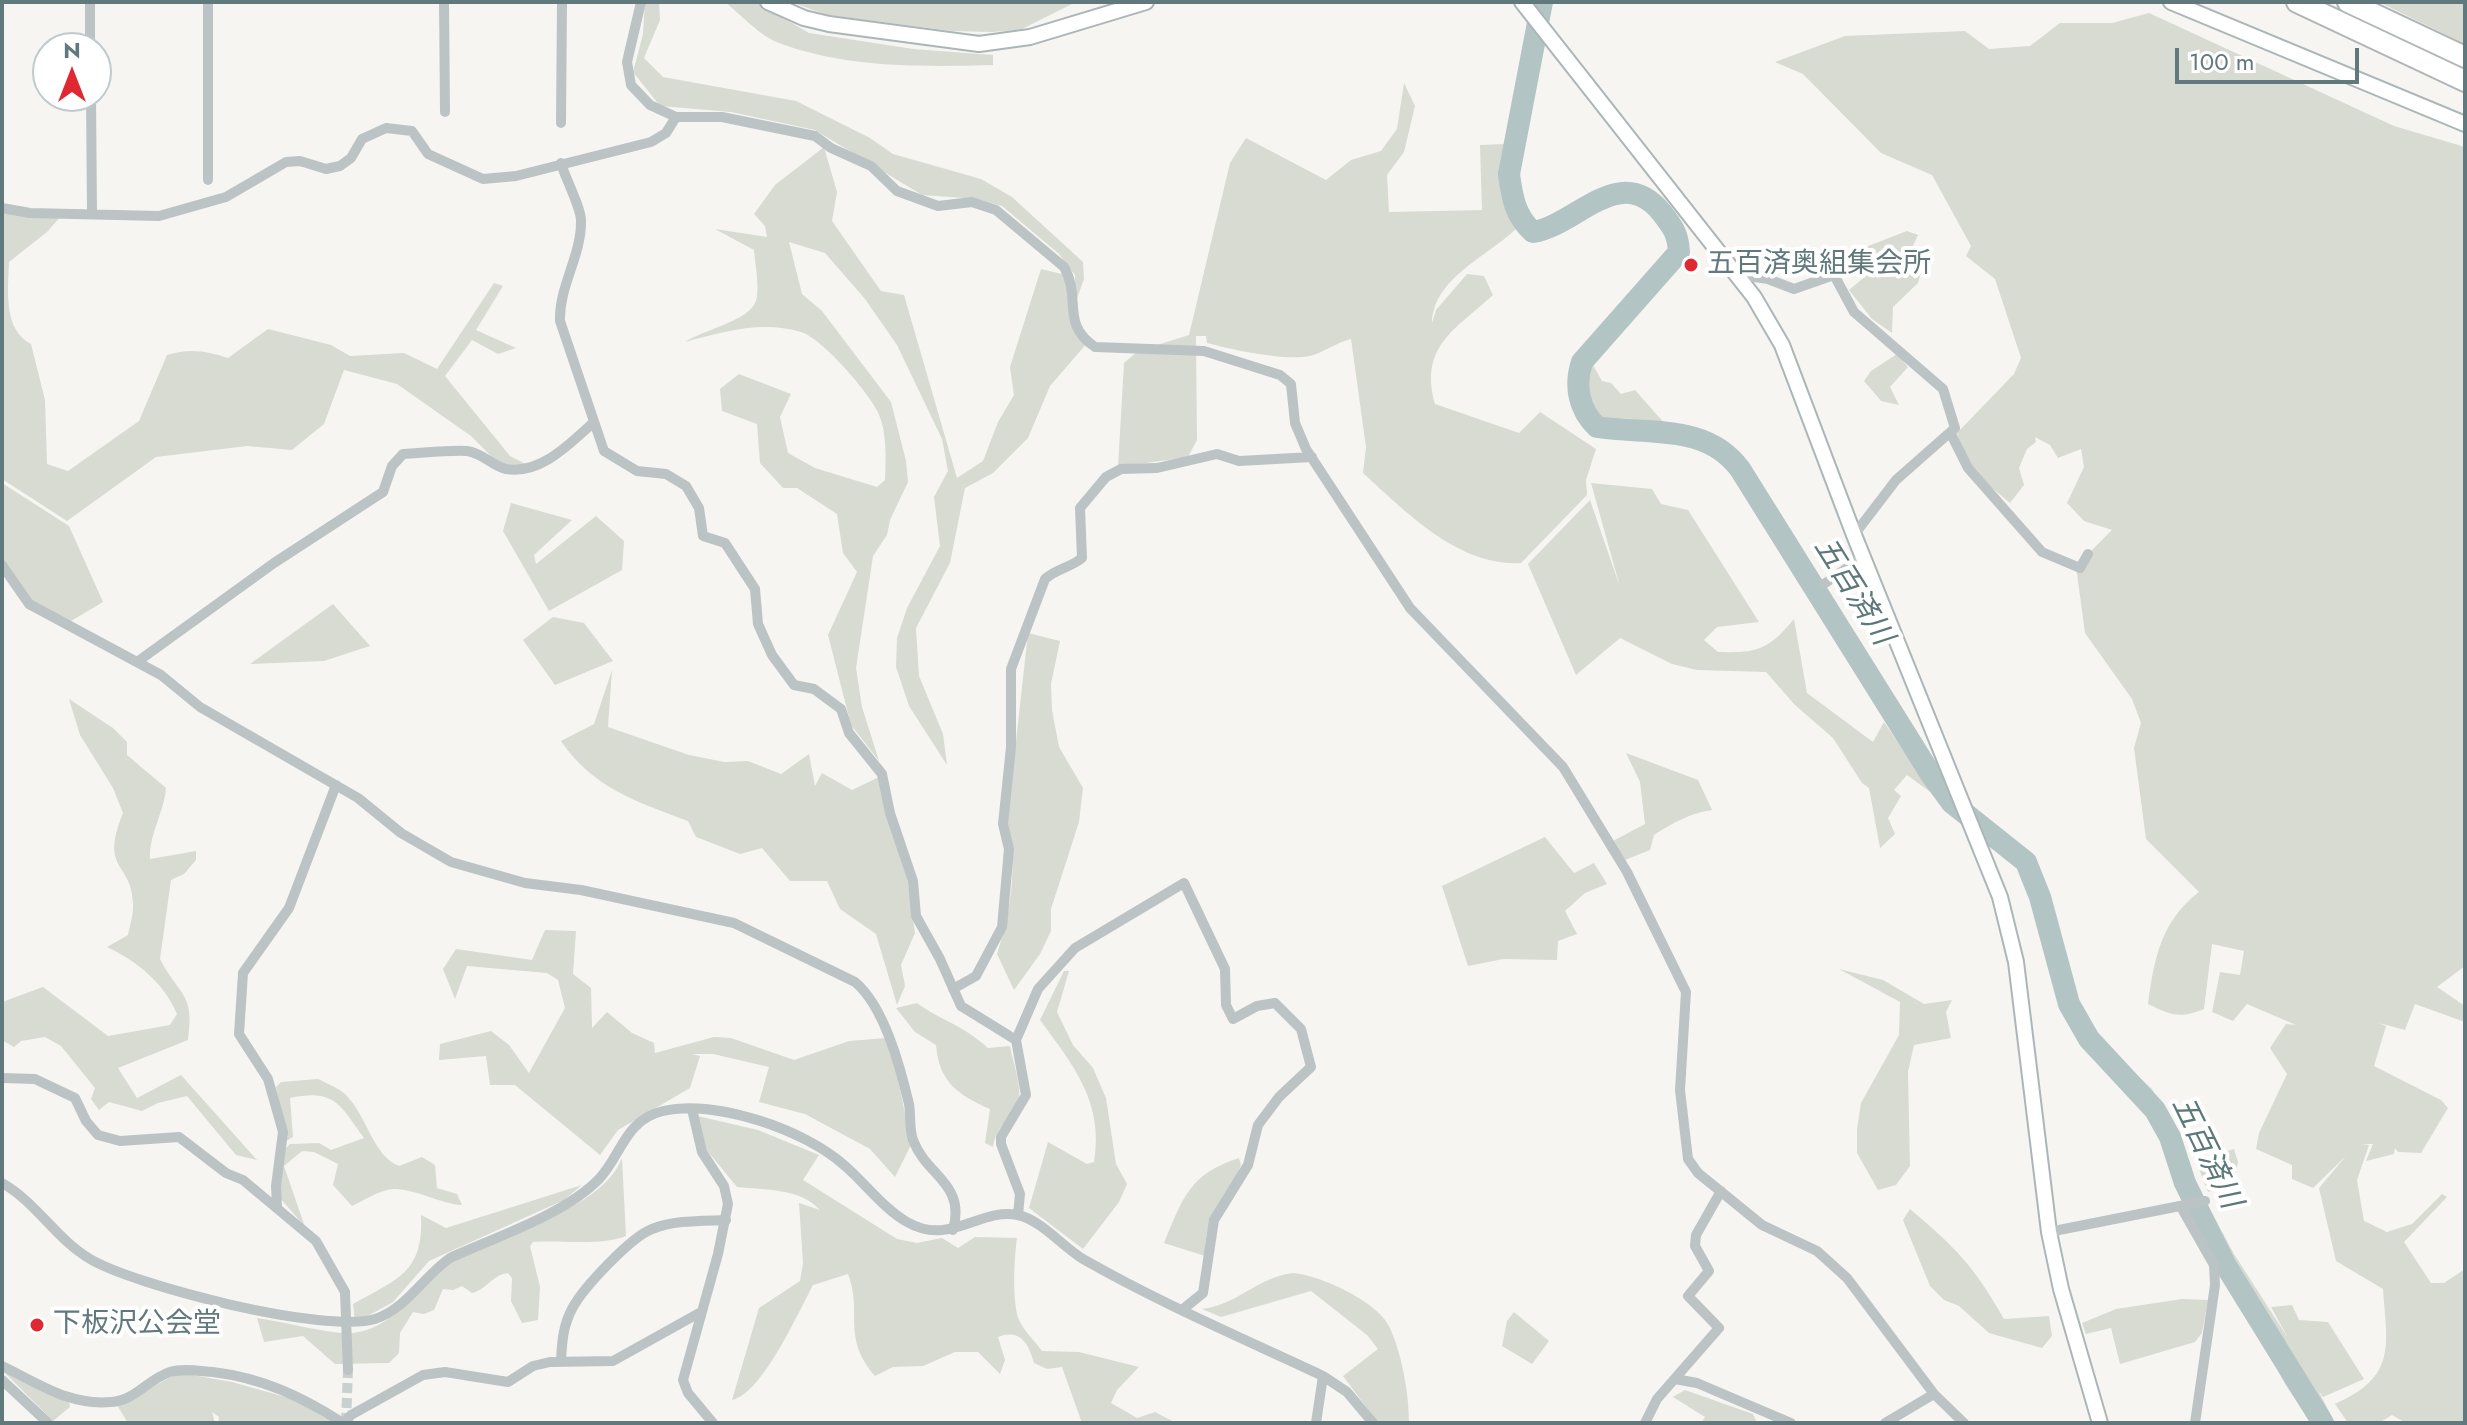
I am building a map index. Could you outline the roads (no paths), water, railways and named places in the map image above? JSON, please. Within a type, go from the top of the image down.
[{"type":"highway","points":[[2297,2],[2465,81]]},
{"type":"highway","points":[[2348,2],[2465,57]]},
{"type":"street","points":[[90,2],[90,32]]},
{"type":"street","points":[[208,2],[208,180]]},
{"type":"street","points":[[444,2],[445,112]]},
{"type":"street","points":[[561,123],[562,2]]},
{"type":"street","points":[[641,2],[627,62],[631,85],[650,105],[676,117],[722,117],[815,136],[831,148],[871,166],[897,191],[938,206],[972,202],[996,210],[1064,267],[1071,280],[1073,323],[1081,337],[1095,347],[1204,351],[1280,375],[1291,384],[1295,423],[1312,457],[1410,608],[1563,767],[1627,872],[1686,992],[1680,1090],[1688,1159],[1762,1225],[1817,1251],[1847,1278],[1934,1394],[1964,1423]]},
{"type":"street","points":[[768,2],[804,18],[829,24],[979,44],[1030,37],[1146,2]]},
{"type":"street","points":[[1522,2],[1754,297],[1782,345],[1854,535],[1964,802],[2011,936],[2049,1232],[2061,1289],[2100,1423]]},
{"type":"street","points":[[2171,2],[2195,6],[2465,124]]},
{"type":"street","points":[[91,112],[92,213]]},
{"type":"street","points":[[2,208],[30,213],[159,216],[226,197],[286,162],[300,161],[326,169],[340,166],[351,158],[362,139],[397,127],[412,131],[428,154],[476,178],[516,176],[651,142],[666,133],[676,117]]},
{"type":"street","points":[[561,163],[582,218],[579,243],[560,301],[560,321],[604,451],[637,471],[666,474],[686,486],[699,508],[703,536],[725,543],[755,589],[758,624],[772,655],[794,685],[814,689],[841,709],[849,733],[882,774],[890,813],[913,881],[916,916],[961,1006],[1016,1040]]},
{"type":"street","points":[[1734,274],[1768,279],[1794,289],[1834,275],[1854,312],[1943,389],[1955,428],[1896,480],[1854,535]]},
{"type":"street","points":[[137,662],[274,563],[383,492],[392,466],[403,454],[467,451],[484,455],[504,469],[525,469],[557,455],[593,423]]},
{"type":"street","points":[[1951,434],[1968,468],[2042,552],[2080,568],[2088,554]]},
{"type":"street","points":[[953,989],[976,976],[1002,927],[1009,849],[1003,824],[1010,760],[1011,669],[1045,579],[1056,569],[1072,567],[1082,558],[1080,508],[1106,477],[1121,469],[1157,468],[1217,454],[1239,461],[1312,457]]},
{"type":"street","points":[[1824,584],[1864,556]]},
{"type":"street","points":[[2,565],[29,604],[137,662],[213,714],[336,785],[401,833],[451,862],[525,883],[581,890],[734,923],[855,982],[872,996],[879,1012],[908,1100],[914,1143],[955,1198],[957,1215],[953,1230]]},
{"type":"street","points":[[277,1206],[283,1132],[268,1079],[239,1034],[243,973],[289,908],[336,785]]},
{"type":"street","points":[[1018,1215],[1020,1194],[1001,1137],[1026,1095],[1016,1040],[1038,989],[1075,948],[1184,883],[1225,969],[1226,1005],[1233,1019],[1257,1006],[1275,1003],[1301,1029],[1311,1067],[1279,1097],[1258,1125],[1248,1165],[1214,1220],[1203,1293],[1182,1310]]},
{"type":"street","points":[[2,1078],[35,1079],[75,1098],[86,1121],[98,1135],[120,1141],[179,1137],[277,1206],[316,1241],[345,1292],[349,1324],[348,1370]]},
{"type":"street","points":[[692,1109],[702,1152],[724,1186],[726,1220],[683,1380],[688,1393],[713,1423]]},
{"type":"street","points":[[2,1183],[23,1197],[90,1259],[118,1271],[251,1310],[349,1324],[377,1319],[405,1301],[431,1270],[450,1258],[571,1202],[600,1178],[629,1131],[644,1118],[664,1111],[692,1109],[738,1116],[786,1130],[841,1162],[906,1222],[930,1230],[953,1230],[999,1216],[1018,1215],[1080,1257],[1182,1310],[1323,1376],[1347,1392],[1373,1423]]},
{"type":"street","points":[[1645,1423],[1657,1399],[1719,1328],[1688,1296],[1709,1271],[1695,1246],[1696,1235],[1721,1191]]},
{"type":"street","points":[[2049,1232],[2205,1201]]},
{"type":"street","points":[[2181,1207],[2214,1265],[2215,1285],[2195,1423]]},
{"type":"street","points":[[561,1361],[562,1335],[573,1306],[629,1245],[649,1229],[677,1222],[726,1220]]},
{"type":"street","points":[[2,1366],[56,1395],[113,1403],[132,1397],[157,1376],[177,1370],[246,1375],[295,1395],[343,1423],[351,1415],[423,1375],[445,1372],[508,1382],[533,1366],[561,1361],[613,1361],[701,1312]]},
{"type":"street","points":[[1316,1423],[1323,1376]]},
{"type":"street","points":[[1675,1379],[1697,1383],[1791,1423]]},
{"type":"street","points":[[2,1380],[48,1423]]},
{"type":"street","points":[[1885,1423],[1934,1394]]},
{"type":"waterway","name":"五百済川","points":[[1542,2],[1509,174],[1518,213],[1533,232],[1549,227],[1598,200],[1614,194],[1630,193],[1646,199],[1662,213],[1674,231],[1679,252],[1582,362],[1578,389],[1586,413],[1597,427],[1675,434],[1711,444],[1740,469],[1930,773],[1952,803],[2026,862],[2040,897],[2069,1004],[2089,1039],[2155,1110],[2170,1137],[2185,1183],[2226,1266],[2323,1423]]},
{"type":"tunnel","points":[[346,1423],[348,1370]]},
{"type":"place","name":"五百済奥組集会所","points":[[1691,265]]},
{"type":"place","name":"下板沢公会堂","points":[[37,1325]]}]
